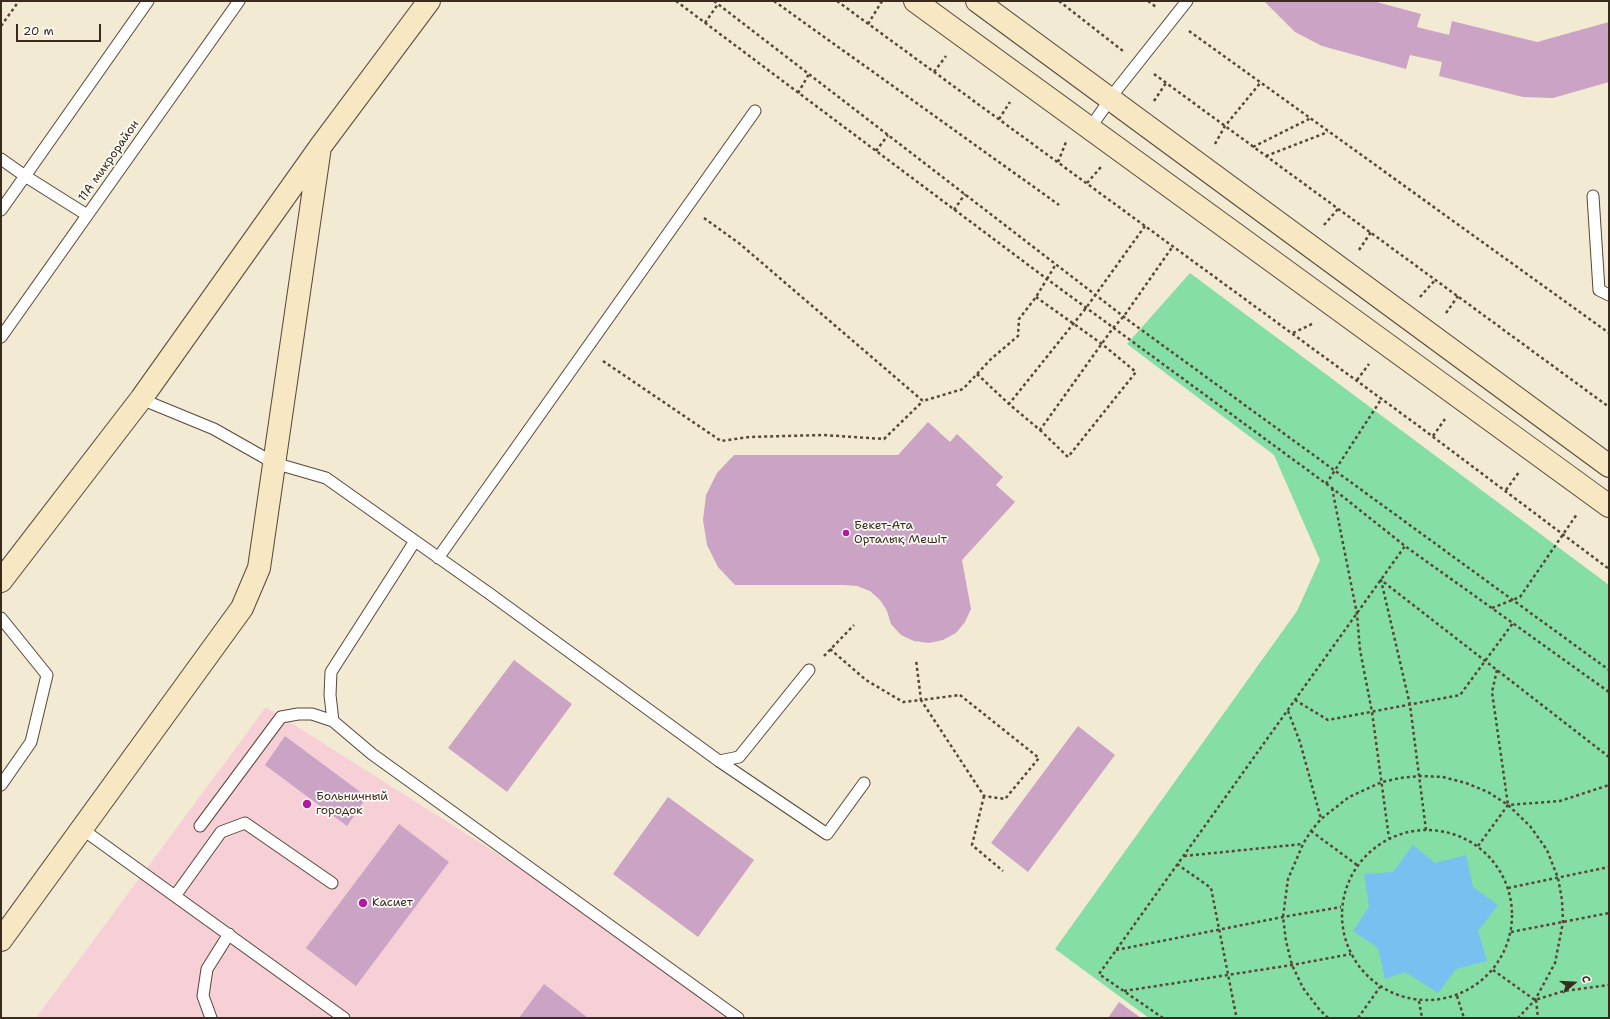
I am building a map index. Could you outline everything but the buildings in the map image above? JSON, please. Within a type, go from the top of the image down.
[{"type":"main road","points":[[1,581],[141,399],[320,147],[430,1]]},
{"type":"main road","points":[[915,1],[1609,506]]},
{"type":"main road","points":[[977,1],[1609,466]]},
{"type":"main road","points":[[1,940],[242,608],[259,568],[320,147]]},
{"type":"lane","points":[[1,210],[148,1]]},
{"type":"lane","name":"11А микрорайон","points":[[1,337],[239,1]]},
{"type":"lane","points":[[1090,128],[1110,98],[1187,1]]},
{"type":"lane","points":[[438,558],[755,111]]},
{"type":"lane","points":[[1,158],[25,176],[87,215]]},
{"type":"lane","points":[[1593,196],[1599,290],[1609,295]]},
{"type":"lane","points":[[141,399],[214,429],[274,464],[326,478],[719,761],[827,834],[864,783]]},
{"type":"lane","points":[[333,721],[330,695],[331,672],[415,541]]},
{"type":"lane","points":[[1,618],[47,675],[31,742],[1,785]]},
{"type":"lane","points":[[719,761],[739,757],[809,670]]},
{"type":"lane","points":[[200,826],[281,717],[298,714],[312,714],[333,721],[372,754],[738,1018]]},
{"type":"lane","points":[[175,896],[221,832],[244,823],[332,884]]},
{"type":"lane","points":[[82,829],[344,1018]]},
{"type":"lane","points":[[211,1018],[203,996],[208,969],[229,934]]},
{"type":"path","points":[[1,26],[19,1]]},
{"type":"path","points":[[676,1],[1086,308],[1332,488],[1405,546],[1609,692]]},
{"type":"path","points":[[714,1],[1095,295],[1334,471],[1513,599],[1609,670]]},
{"type":"path","points":[[774,1],[1059,205]]},
{"type":"path","points":[[837,1],[1382,398],[1609,569]]},
{"type":"path","points":[[868,24],[882,1]]},
{"type":"path","points":[[1059,1],[1138,62],[1253,147],[1436,279],[1609,407]]},
{"type":"path","points":[[1148,1],[1609,333]]},
{"type":"path","points":[[705,23],[718,4]]},
{"type":"path","points":[[934,72],[949,51]]},
{"type":"path","points":[[798,93],[809,74]]},
{"type":"path","points":[[1214,147],[1225,126],[1261,82]]},
{"type":"path","points":[[999,119],[1013,97]]},
{"type":"path","points":[[1253,147],[1311,118]]},
{"type":"path","points":[[1266,156],[1329,131]]},
{"type":"path","points":[[876,151],[888,135]]},
{"type":"path","points":[[954,210],[965,194]]},
{"type":"path","points":[[688,205],[740,244],[923,401]]},
{"type":"path","points":[[1323,227],[1338,209]]},
{"type":"path","points":[[1009,404],[1086,308],[1145,226]]},
{"type":"path","points":[[1358,252],[1371,232]]},
{"type":"path","points":[[1040,430],[1113,328],[1124,316],[1173,246]]},
{"type":"path","points":[[586,349],[721,441],[749,437],[823,435],[884,439],[923,401],[963,389],[991,359],[1018,336],[1019,319],[1036,297],[1056,264]]},
{"type":"path","points":[[1419,298],[1436,279]]},
{"type":"path","points":[[1444,317],[1458,296]]},
{"type":"path","points":[[977,374],[1068,457],[1136,372],[1102,344],[1036,297]]},
{"type":"path","points":[[1357,380],[1370,363]]},
{"type":"path","points":[[1326,484],[1382,398]]},
{"type":"path","points":[[1433,436],[1446,418]]},
{"type":"path","points":[[1506,490],[1519,471]]},
{"type":"path","points":[[1332,488],[1357,614],[1360,650],[1372,712],[1389,838]]},
{"type":"path","points":[[1491,608],[1520,597],[1578,513]]},
{"type":"path","points":[[1163,1018],[1099,974],[1405,546]]},
{"type":"path","points":[[1381,580],[1609,757]]},
{"type":"path","points":[[1381,580],[1410,705],[1426,830]]},
{"type":"path","points":[[1295,700],[1328,720],[1460,695],[1513,623]]},
{"type":"path","points":[[809,670],[854,625]]},
{"type":"path","points":[[830,649],[866,680],[903,702],[960,695],[1039,758],[1005,799],[984,796]]},
{"type":"path","points":[[916,660],[921,700],[984,796],[972,845],[1002,871]]},
{"type":"path","points":[[1478,846],[1508,805],[1492,692],[1496,670]]},
{"type":"path","points":[[1288,711],[1300,742],[1321,820]]},
{"type":"path","points":[[1328,1018],[1318,1009],[1303,988],[1292,965],[1286,941],[1283,917],[1288,879],[1303,844],[1311,831],[1321,820],[1349,797],[1382,782],[1420,776],[1443,777],[1466,783],[1488,792],[1508,805],[1530,826],[1547,850],[1558,878],[1562,900],[1563,922],[1555,963],[1536,1000],[1518,1018]]},
{"type":"path","points":[[1508,805],[1560,801],[1609,785]]},
{"type":"path","points":[[1411,830],[1435,830],[1458,835],[1478,846],[1496,865],[1508,888],[1513,910],[1511,932],[1494,970],[1457,996],[1419,1001],[1380,987],[1363,972],[1351,954],[1343,931],[1342,907],[1347,885],[1357,865],[1366,854],[1389,838],[1411,830]]},
{"type":"path","points":[[1311,831],[1357,865]]},
{"type":"path","points":[[1184,856],[1303,844]]},
{"type":"path","points":[[1177,864],[1211,888],[1236,1015],[1234,1018]]},
{"type":"path","points":[[1508,888],[1609,867]]},
{"type":"path","points":[[1116,950],[1283,917],[1342,907]]},
{"type":"path","points":[[1511,932],[1609,913]]},
{"type":"path","points":[[1124,991],[1292,965],[1351,954]]},
{"type":"path","points":[[1494,970],[1536,1000],[1538,1018]]},
{"type":"path","points":[[1536,1000],[1564,991],[1609,985]]},
{"type":"path","points":[[1358,1018],[1380,987]]},
{"type":"path","points":[[1457,996],[1464,1018]]},
{"type":"path","points":[[1419,1001],[1422,1018]]},
{"type":"shaded area","name":"Больничный городок","points":[[266,707],[558,892],[733,1018],[36,1018]]},
{"type":"green space","points":[[1190,273],[1609,585],[1609,1018],[1149,1018],[1055,949],[1297,611],[1320,560],[1274,455],[1127,344]]},
{"type":"water","points":[[1413,845],[1435,863],[1466,855],[1473,887],[1498,905],[1478,931],[1487,961],[1456,969],[1438,993],[1405,972],[1385,979],[1378,948],[1353,931],[1369,907],[1364,874],[1393,872]]},
{"type":"place","name":"Бекет-Ата Орталық Мешіт","points":[[846,533]]},
{"type":"place","name":"Больничный городок","points":[[307,804]]},
{"type":"place","name":"Касиет","points":[[363,903]]}]
